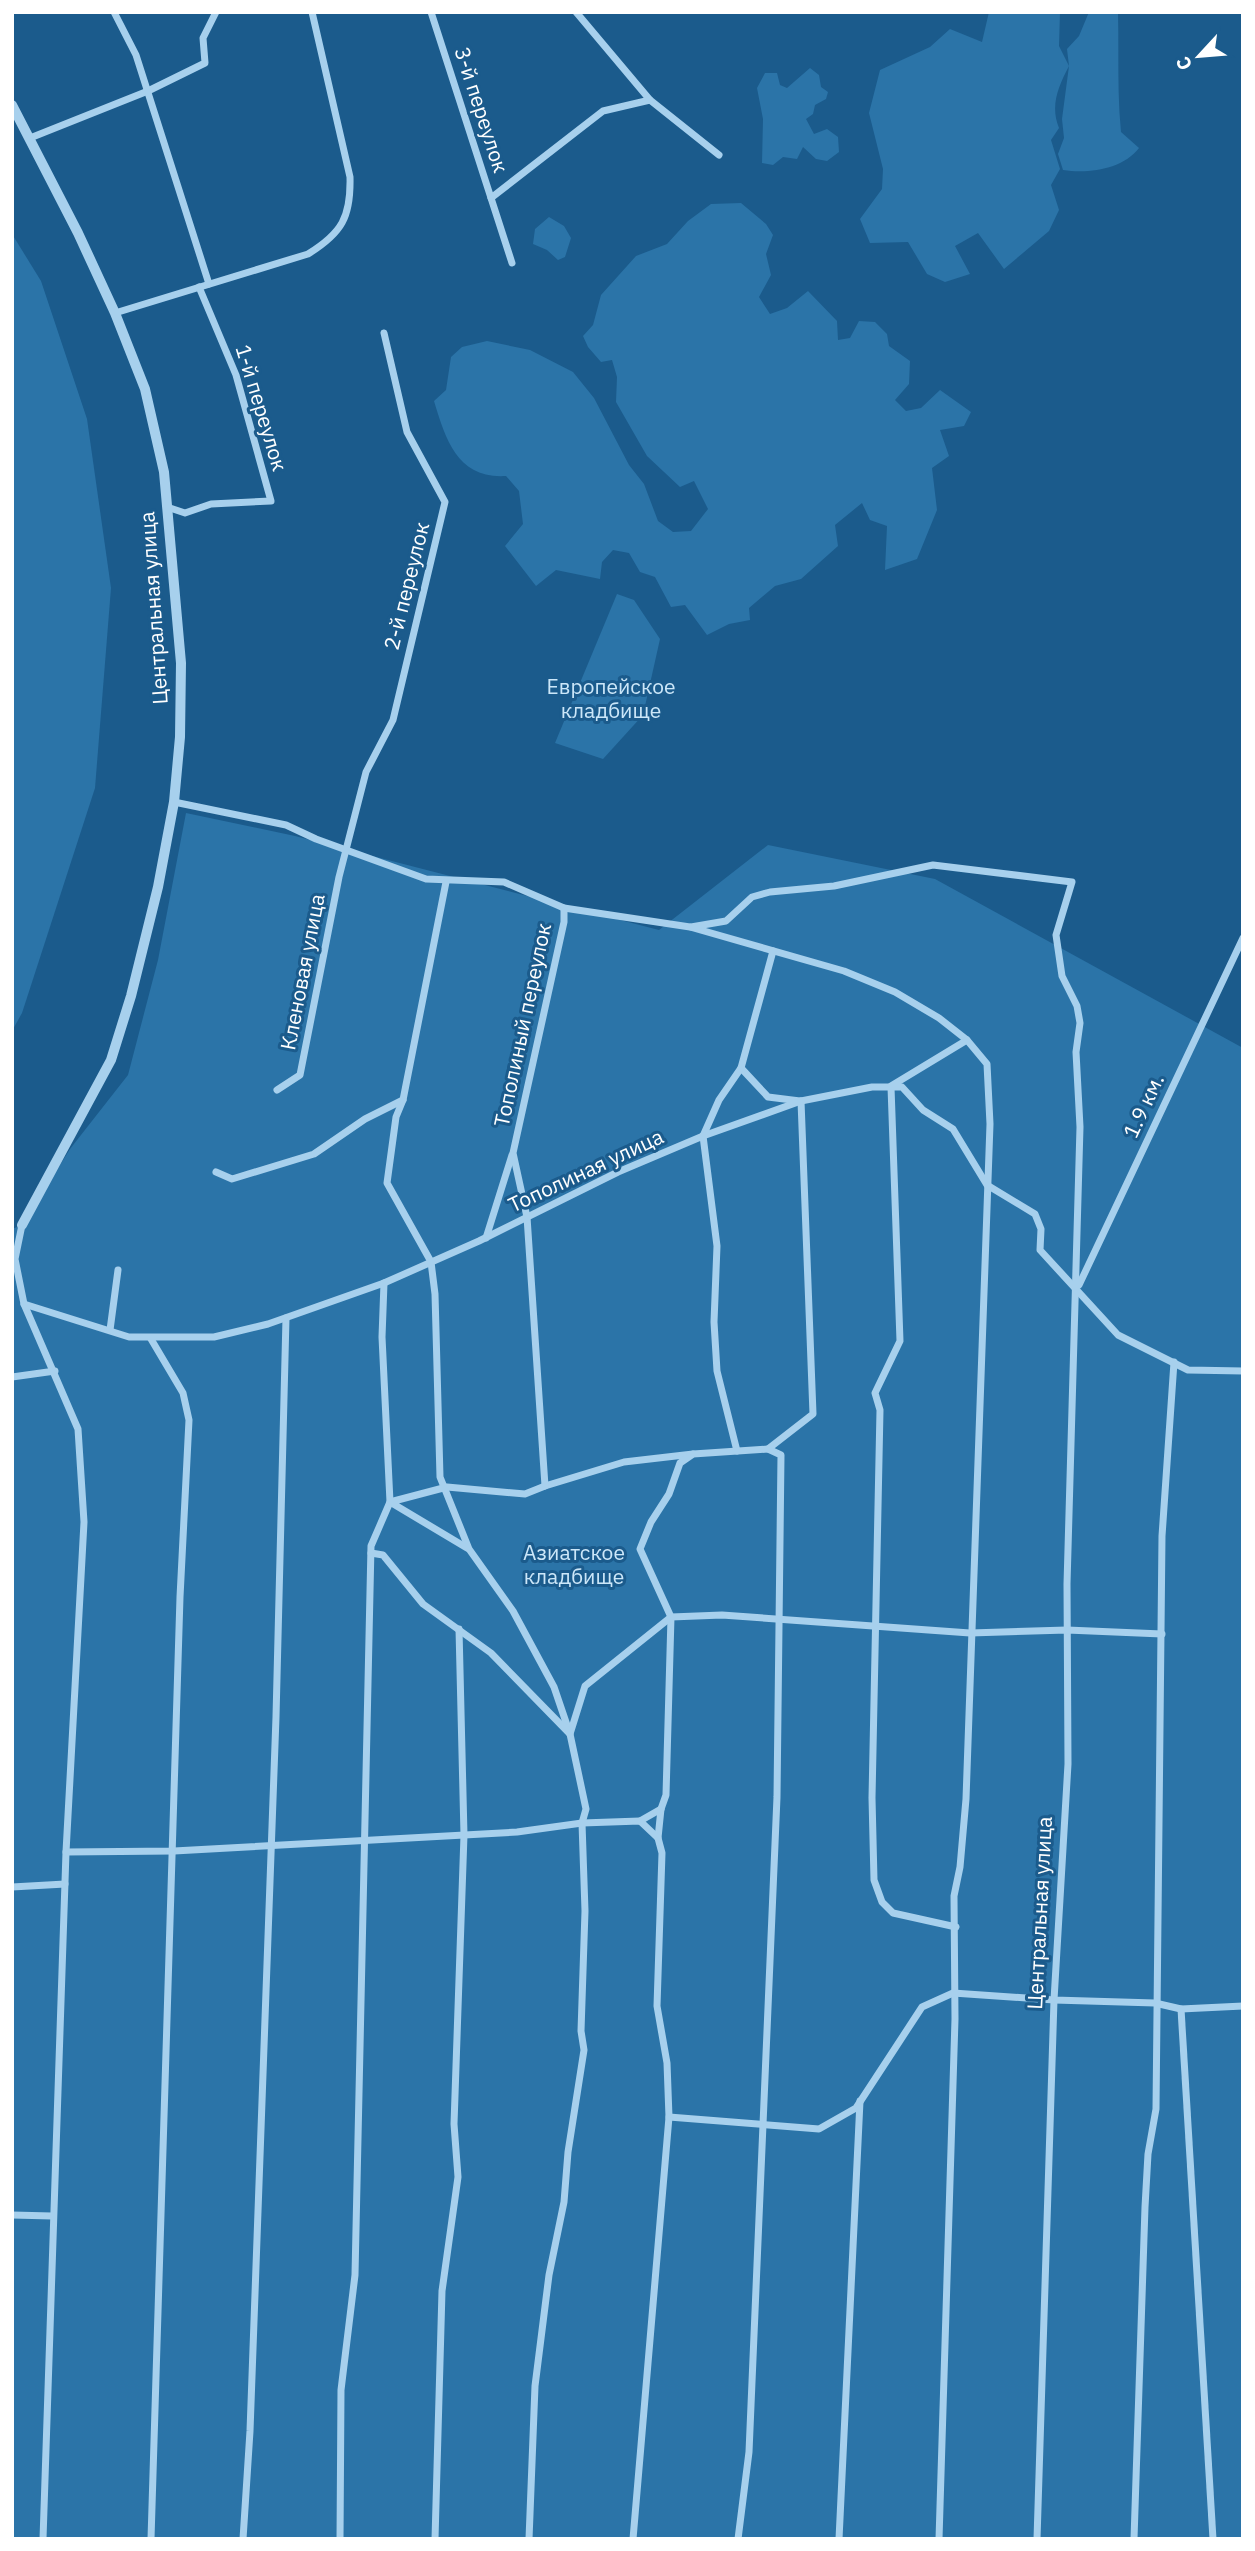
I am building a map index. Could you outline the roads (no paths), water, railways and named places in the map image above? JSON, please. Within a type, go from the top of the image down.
[{"type":"street","points":[[114,12],[136,55],[209,284]]},
{"type":"street","points":[[30,138],[148,91],[205,64],[203,38],[216,12]]},
{"type":"street","points":[[115,313],[308,254],[331,240],[346,216],[350,177],[312,12]]},
{"type":"street","name":"3-й переулок","points":[[431,12],[491,198],[603,111],[650,100]]},
{"type":"street","points":[[576,12],[650,100],[719,155]]},
{"type":"street","name":"Центральная улица","points":[[12,104],[115,313],[145,389],[160,442],[181,663],[180,737],[174,802],[145,940],[111,1060],[17,1227]]},
{"type":"street","points":[[491,198],[512,264]]},
{"type":"street","name":"1-й переулок","points":[[167,507],[185,513],[211,504],[271,502],[236,374],[199,287]]},
{"type":"street","name":"2-й переулок","points":[[349,851],[366,772],[393,719],[445,502],[407,432],[384,333]]},
{"type":"street","points":[[174,802],[286,825],[349,851],[377,859],[401,871],[446,882],[504,882],[564,908]]},
{"type":"street","name":"Кленовая улица","points":[[277,1090],[300,1074],[340,877],[349,851]]},
{"type":"street","name":"Центральная улица","points":[[690,927],[726,921],[752,897],[770,892],[834,886],[933,864],[1072,882],[1056,935],[1062,976],[1077,1006],[1080,1023],[1076,1052],[1080,1127],[1067,1630],[1068,1764],[1054,2000],[1037,2539]]},
{"type":"street","points":[[446,882],[402,1100],[396,1117],[387,1182],[431,1261],[435,1294],[440,1476],[447,1487],[469,1549],[513,1611],[554,1687],[570,1734],[586,1809],[582,1823],[585,1911],[581,2031],[584,2050],[568,2152],[564,2202],[549,2275],[535,2386],[528,2539]]},
{"type":"street","name":"Тополиный переулок","points":[[486,1238],[513,1153],[564,922],[564,908],[690,927],[844,971],[895,992],[939,1017],[967,1040],[987,1064],[990,1124],[966,1799],[960,1867],[954,1896],[956,1927],[953,2114],[939,2539]]},
{"type":"street","name":"1.9 км.","points":[[1077,1289],[1243,938]]},
{"type":"street","points":[[737,1451],[717,1371],[713,1322],[717,1246],[704,1136],[719,1100],[741,1068],[773,951]]},
{"type":"street","points":[[891,1087],[967,1040]]},
{"type":"street","points":[[741,1068],[768,1097],[801,1101],[813,1414],[768,1449]]},
{"type":"street","points":[[891,1087],[902,1087],[923,1110],[953,1129],[986,1185],[1035,1214],[1041,1229],[1041,1250],[1118,1335],[1188,1370],[1243,1371]]},
{"type":"street","points":[[891,1087],[901,1341],[875,1393],[880,1410],[872,1798],[874,1880],[882,1902],[892,1913],[956,1927]]},
{"type":"street","name":"Тополиная улица","points":[[24,1304],[129,1337],[214,1338],[286,1318],[384,1283],[486,1238],[618,1172],[704,1136],[801,1101],[852,1090],[891,1087]]},
{"type":"street","points":[[216,1172],[232,1179],[313,1154],[365,1119],[402,1100]]},
{"type":"street","name":"Тополиный переулок","points":[[513,1153],[527,1217],[545,1486]]},
{"type":"street","points":[[17,1227],[15,1259],[24,1304],[78,1429],[84,1522],[66,1852],[43,2539]]},
{"type":"street","points":[[110,1330],[118,1269]]},
{"type":"street","points":[[340,2539],[341,2390],[355,2275],[371,1546],[390,1502],[382,1337],[384,1283]]},
{"type":"street","points":[[243,2539],[251,2391],[286,1318]]},
{"type":"street","points":[[151,1339],[183,1392],[189,1420],[183,1510],[151,2539]]},
{"type":"street","points":[[1133,2539],[1145,2207],[1148,2154],[1156,2109],[1162,1536],[1174,1362]]},
{"type":"street","points":[[12,1377],[55,1371]]},
{"type":"street","points":[[390,1502],[447,1487],[525,1494],[624,1462],[768,1449],[781,1455],[777,1797],[749,2452],[738,2539]]},
{"type":"street","points":[[633,2539],[669,2116],[667,2063],[657,2006],[662,1853],[658,1838],[661,1808],[666,1795],[671,1617],[640,1549],[651,1522],[669,1494],[680,1463],[692,1454]]},
{"type":"street","points":[[390,1502],[469,1549]]},
{"type":"street","points":[[371,1553],[383,1555],[423,1604],[491,1653],[570,1734]]},
{"type":"street","points":[[570,1734],[584,1686],[671,1617],[722,1615],[970,1633],[1067,1630],[1161,1634]]},
{"type":"street","points":[[435,2539],[442,2291],[458,2176],[455,2071],[464,1835],[459,1629]]},
{"type":"street","points":[[66,1852],[174,1851],[517,1832],[582,1823],[640,1821],[661,1808]]},
{"type":"street","points":[[640,1821],[658,1838]]},
{"type":"street","points":[[12,1887],[65,1884]]},
{"type":"street","points":[[669,2116],[819,2129],[856,2108],[922,2007],[953,1993],[1156,2003],[1181,2009],[1243,2006]]},
{"type":"street","points":[[1181,2009],[1213,2539]]},
{"type":"street","points":[[838,2539],[860,2101]]},
{"type":"street","points":[[12,2215],[52,2216]]},
{"type":"park label","name":"Европейское кладбище","points":[[611,699]]},
{"type":"park label","name":"Азиатское кладбище","points":[[574,1565]]}]
